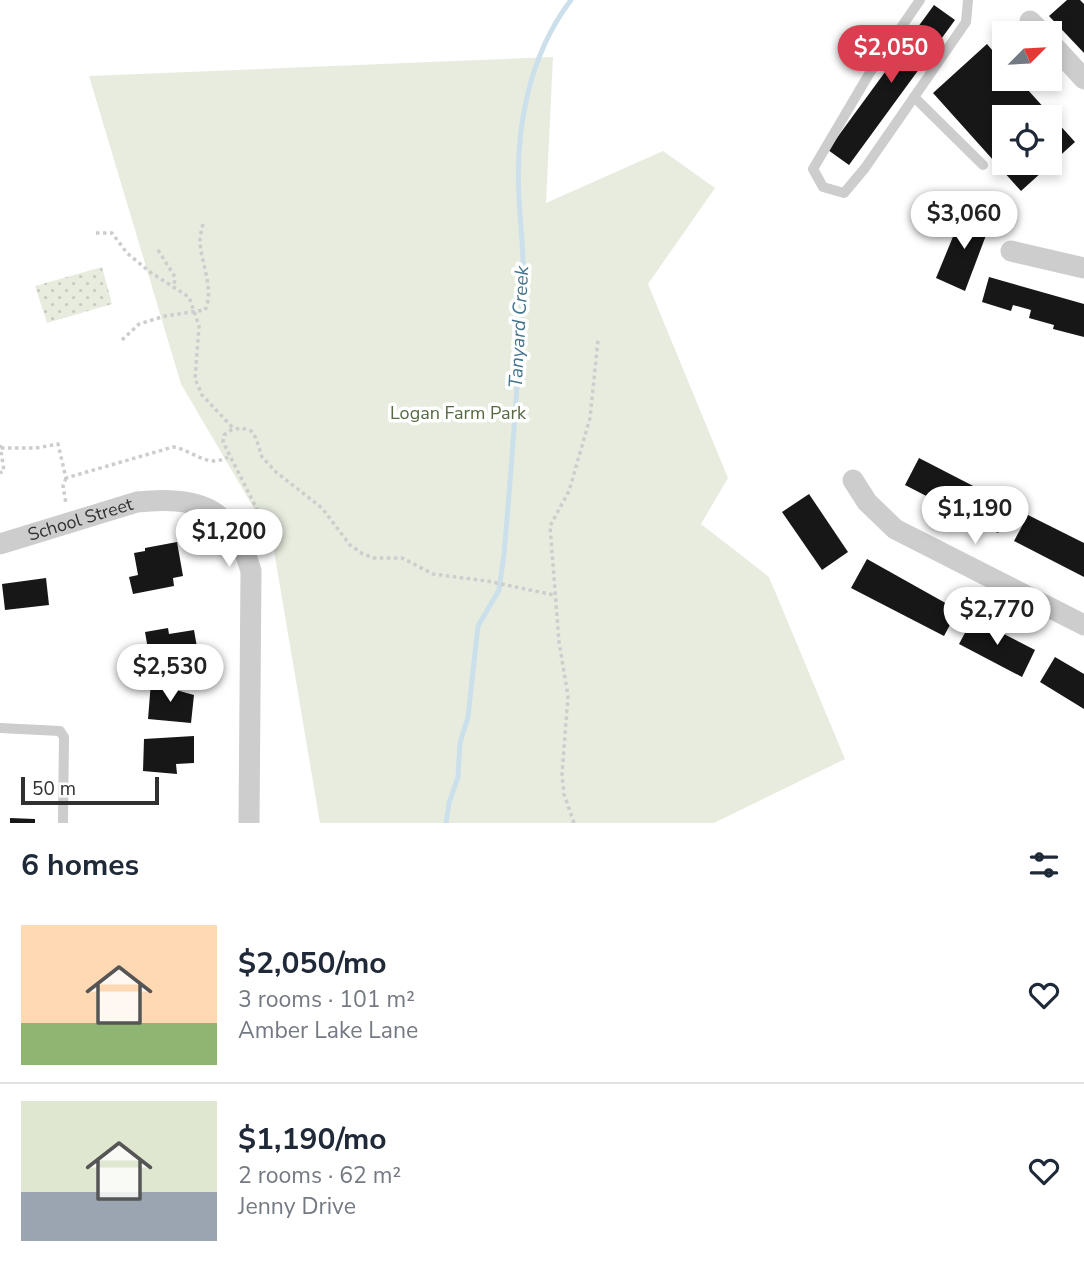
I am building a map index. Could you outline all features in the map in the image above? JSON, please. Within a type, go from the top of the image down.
[{"type":"street","points":[[1062,55],[1084,79]]},
{"type":"street","points":[[1011,251],[1084,268]]},
{"type":"street","points":[[853,480],[867,502],[895,529],[1084,625]]},
{"type":"street","name":"School Street","points":[[0,544],[137,502],[179,499],[215,513],[232,528],[245,549],[251,571],[249,823]]},
{"type":"lane","points":[[920,0],[869,74],[813,169],[823,187],[844,193],[866,168],[966,22],[968,0]]},
{"type":"lane","points":[[914,97],[983,165]]},
{"type":"lane","points":[[0,728],[60,731],[64,737],[64,823]]},
{"type":"path","points":[[122,340],[139,324],[165,316],[205,310],[208,304],[207,281],[200,242],[203,223]]},
{"type":"path","points":[[96,233],[112,233],[127,253],[149,272],[189,297],[199,326],[195,379],[202,395],[234,430]]},
{"type":"path","points":[[158,250],[175,277],[174,286]]},
{"type":"path","points":[[574,823],[563,784],[568,696],[554,595],[550,526],[569,491],[590,418],[598,341]]},
{"type":"path","points":[[245,549],[272,539],[223,442],[224,435],[242,428],[251,431],[257,438],[262,457],[276,472],[322,508],[350,545],[363,554],[374,558],[402,558],[433,574],[487,581],[554,595]]},
{"type":"path","points":[[0,473],[5,467],[0,447],[36,448],[58,444],[66,478],[63,486],[66,507]]},
{"type":"path","points":[[66,478],[173,447],[186,449],[205,461],[222,461],[229,457]]},
{"type":"green space","name":"Logan Farm Park","points":[[553,57],[546,203],[663,151],[715,188],[648,284],[728,478],[701,524],[769,577],[845,759],[714,823],[320,823],[272,539],[181,384],[89,76]]},
{"type":"green space","points":[[102,267],[112,304],[47,323],[35,286]]},
{"type":"building","points":[[1067,0],[1080,0],[1084,4],[1084,53],[1062,30],[1062,21],[1054,21],[1049,16]]},
{"type":"building","points":[[934,5],[955,20],[849,165],[828,150]]},
{"type":"building","points":[[987,44],[992,50],[992,91],[1029,91],[1042,105],[992,105],[992,159],[933,93]]},
{"type":"building","points":[[1062,128],[1075,142],[1062,154]]},
{"type":"building","points":[[1007,175],[1039,175],[1021,191]]},
{"type":"building","points":[[964,210],[991,222],[965,291],[936,278]]},
{"type":"building","points":[[989,277],[1084,304],[1084,337],[1053,329],[1054,325],[1029,318],[1031,310],[1013,305],[1011,311],[982,302]]},
{"type":"building","points":[[919,458],[1012,506],[998,533],[905,485]]},
{"type":"building","points":[[809,494],[848,552],[822,570],[782,512]]},
{"type":"building","points":[[1028,515],[1084,543],[1084,577],[1014,541]]},
{"type":"building","points":[[177,542],[183,576],[173,578],[174,586],[133,594],[129,577],[138,575],[134,553],[145,551],[145,548]]},
{"type":"building","points":[[867,559],[958,610],[944,636],[851,588]]},
{"type":"building","points":[[46,578],[49,605],[5,610],[2,584]]},
{"type":"building","points":[[973,618],[1035,650],[1022,677],[959,644]]},
{"type":"building","points":[[168,628],[169,634],[194,630],[198,653],[150,661],[145,632]]},
{"type":"building","points":[[1055,657],[1084,674],[1084,709],[1040,682]]},
{"type":"building","points":[[151,682],[177,685],[176,690],[194,695],[191,723],[148,719]]},
{"type":"building","points":[[194,736],[194,763],[176,764],[177,774],[143,771],[144,739]]},
{"type":"building","points":[[10,818],[35,819],[35,823],[10,823]]},
{"type":"waterway","name":"Tanyard Creek","points":[[446,823],[449,803],[458,777],[460,743],[468,717],[478,626],[499,590],[504,554],[523,277],[518,171],[523,119],[535,69],[545,44],[571,0]]}]
